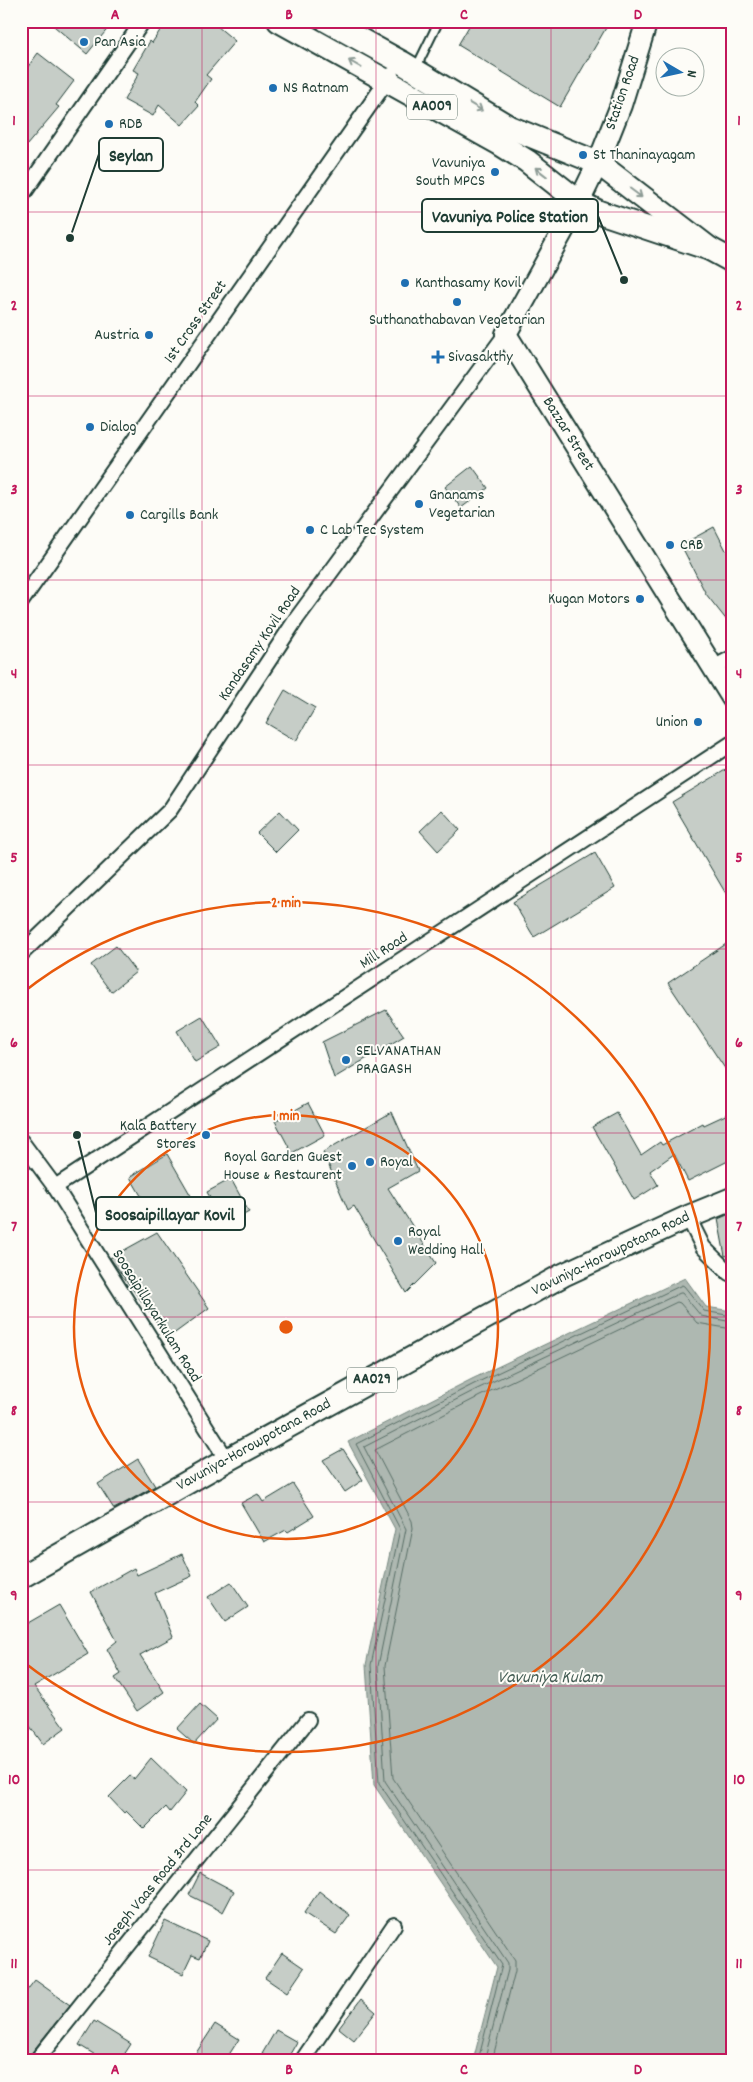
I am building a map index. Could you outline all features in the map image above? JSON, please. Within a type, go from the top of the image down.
[{"type":"highway","name":"AA009","points":[[328,22],[408,66],[509,127],[598,163],[710,250]]},
{"type":"highway","name":"AA009","points":[[292,24],[386,81],[500,144],[527,161],[579,202],[599,212],[710,250],[732,261]]},
{"type":"highway","name":"Vavuniya-Horowpotana Road","points":[[21,1577],[227,1460],[563,1275],[688,1217],[732,1199]]},
{"type":"main road","name":"Station Road","points":[[598,163],[621,105],[647,21]]},
{"type":"main road","points":[[506,334],[579,202],[598,163]]},
{"type":"main road","name":"Bazzar Street","points":[[506,334],[732,698]]},
{"type":"street","points":[[21,197],[144,21]]},
{"type":"street","name":"1st Cross Street","points":[[21,602],[386,81],[408,66]]},
{"type":"street","name":"Kandasamy Kovil Road","points":[[21,954],[170,810],[297,618],[506,334]]},
{"type":"street","points":[[713,668],[732,658]]},
{"type":"street","name":"Mill Road","points":[[54,1188],[732,743]]},
{"type":"street","name":"Soosaipillayarkulam Road","points":[[21,1142],[54,1188],[227,1460]]},
{"type":"street","points":[[688,1217],[703,1247],[732,1274]]},
{"type":"street","name":"Joseph Vaas Road 3rd Lane","points":[[36,2061],[308,1720]]},
{"type":"street","points":[[302,2061],[394,1925]]},
{"type":"lane","points":[[408,66],[439,21]]},
{"type":"water","name":"Vavuniya Kulam","points":[[685,1278],[706,1307],[732,1311],[732,2061],[473,2061],[497,1967],[374,1785],[366,1665],[395,1529],[348,1442],[472,1379]]},
{"type":"building","points":[[48,21],[114,21],[87,54]]},
{"type":"building","points":[[166,21],[211,21],[235,41],[206,75],[211,79],[195,102],[199,106],[182,125],[159,105],[153,116],[124,100],[139,73],[133,70],[150,41],[152,43]]},
{"type":"building","points":[[472,21],[610,21],[560,107],[458,45]]},
{"type":"building","points":[[38,53],[74,81],[56,105],[59,107],[21,152],[21,76]]},
{"type":"building","points":[[472,466],[488,488],[461,508],[445,487]]},
{"type":"building","points":[[714,527],[732,562],[732,627],[706,594],[681,545]]},
{"type":"building","points":[[285,690],[315,708],[296,741],[266,723]]},
{"type":"building","points":[[732,766],[732,904],[672,802]]},
{"type":"building","points":[[442,810],[460,830],[438,851],[420,831]]},
{"type":"building","points":[[280,811],[298,830],[276,852],[257,833]]},
{"type":"building","points":[[595,853],[615,888],[534,937],[513,902]]},
{"type":"building","points":[[732,940],[732,1079],[668,983]]},
{"type":"building","points":[[116,946],[136,972],[111,992],[91,965]]},
{"type":"building","name":"SELVANATHAN PRAGASH","points":[[386,1010],[404,1036],[334,1078],[322,1042]]},
{"type":"building","points":[[202,1016],[221,1047],[195,1062],[177,1031]]},
{"type":"building","points":[[308,1103],[325,1135],[292,1153],[275,1121]]},
{"type":"building","points":[[392,1112],[418,1171],[388,1188],[436,1263],[406,1293],[354,1206],[348,1210],[323,1152]]},
{"type":"building","points":[[732,1112],[732,1159],[688,1181],[674,1154],[650,1171],[658,1185],[634,1200],[592,1127],[617,1113],[641,1155],[660,1142],[662,1145],[703,1123],[704,1125]]},
{"type":"building","points":[[167,1154],[194,1201],[157,1223],[130,1177]]},
{"type":"building","points":[[231,1179],[249,1212],[225,1225],[207,1192]]},
{"type":"building","points":[[732,1213],[732,1255],[725,1256],[718,1219]]},
{"type":"building","points":[[157,1232],[209,1308],[168,1338],[110,1258]]},
{"type":"building","points":[[343,1449],[363,1480],[345,1492],[323,1460]]},
{"type":"building","points":[[138,1459],[155,1486],[114,1509],[98,1484]]},
{"type":"building","points":[[293,1484],[314,1516],[288,1532],[286,1530],[264,1542],[241,1503],[258,1494],[263,1502]]},
{"type":"building","points":[[182,1554],[192,1576],[155,1593],[173,1637],[140,1655],[164,1692],[137,1711],[115,1678],[121,1674],[107,1649],[117,1641],[91,1592],[134,1568],[137,1575]]},
{"type":"building","points":[[231,1582],[248,1607],[225,1622],[208,1597]]},
{"type":"building","points":[[59,1605],[88,1654],[34,1686],[65,1728],[43,1744],[21,1714],[21,1627]]},
{"type":"building","points":[[200,1704],[217,1719],[194,1744],[177,1729]]},
{"type":"building","points":[[151,1758],[186,1792],[170,1812],[166,1807],[144,1829],[126,1811],[124,1813],[109,1797],[130,1776],[134,1779]]},
{"type":"building","points":[[200,1873],[234,1891],[223,1912],[189,1895]]},
{"type":"building","points":[[319,1891],[350,1915],[336,1934],[304,1913]]},
{"type":"building","points":[[165,1921],[208,1941],[200,1958],[192,1955],[183,1974],[148,1957]]},
{"type":"building","points":[[282,1953],[304,1968],[287,1993],[265,1978]]},
{"type":"building","points":[[35,1980],[70,2005],[29,2056],[21,2050],[21,1998]]},
{"type":"building","points":[[361,1999],[376,2012],[354,2040],[339,2028]]},
{"type":"building","points":[[94,2021],[131,2044],[120,2061],[105,2061],[79,2045]]},
{"type":"building","points":[[215,2024],[239,2039],[225,2061],[208,2061],[196,2053]]},
{"type":"building","points":[[276,2030],[297,2042],[286,2061],[274,2061],[262,2054]]},
{"type":"place","name":"Pan Asia","points":[[84,42]]},
{"type":"place","name":"NS Ratnam","points":[[273,88]]},
{"type":"place","name":"RDB","points":[[109,124]]},
{"type":"place","name":"St Thaninayagam","points":[[583,155]]},
{"type":"place","name":"Vavuniya South MPCS","points":[[495,172]]},
{"type":"place","name":"Seylan","points":[[70,238]]},
{"type":"place","name":"Vavuniya Police Station","points":[[624,280]]},
{"type":"place","name":"Kanthasamy Kovil","points":[[405,283]]},
{"type":"place","name":"Suthanathabavan Vegetarian","points":[[457,302]]},
{"type":"place","name":"Austria","points":[[149,335]]},
{"type":"place","name":"Sivasakthy","points":[[438,357]]},
{"type":"place","name":"Dialog","points":[[90,427]]},
{"type":"place","name":"Gnanams Vegetarian","points":[[419,504]]},
{"type":"place","name":"Cargills Bank","points":[[130,515]]},
{"type":"place","name":"C Lab Tec System","points":[[310,530]]},
{"type":"place","name":"CRB","points":[[670,545]]},
{"type":"place","name":"Kugan Motors","points":[[640,599]]},
{"type":"place","name":"Union","points":[[698,722]]},
{"type":"place","name":"SELVANATHAN PRAGASH","points":[[346,1060]]},
{"type":"place","name":"Soosaipillayar Kovil","points":[[77,1135]]},
{"type":"place","name":"Kala Battery Stores","points":[[206,1135]]},
{"type":"place","name":"Royal","points":[[370,1162]]},
{"type":"place","name":"Royal Garden Guest House & Restaurent","points":[[352,1166]]},
{"type":"place","name":"Royal Wedding Hall","points":[[398,1241]]}]
